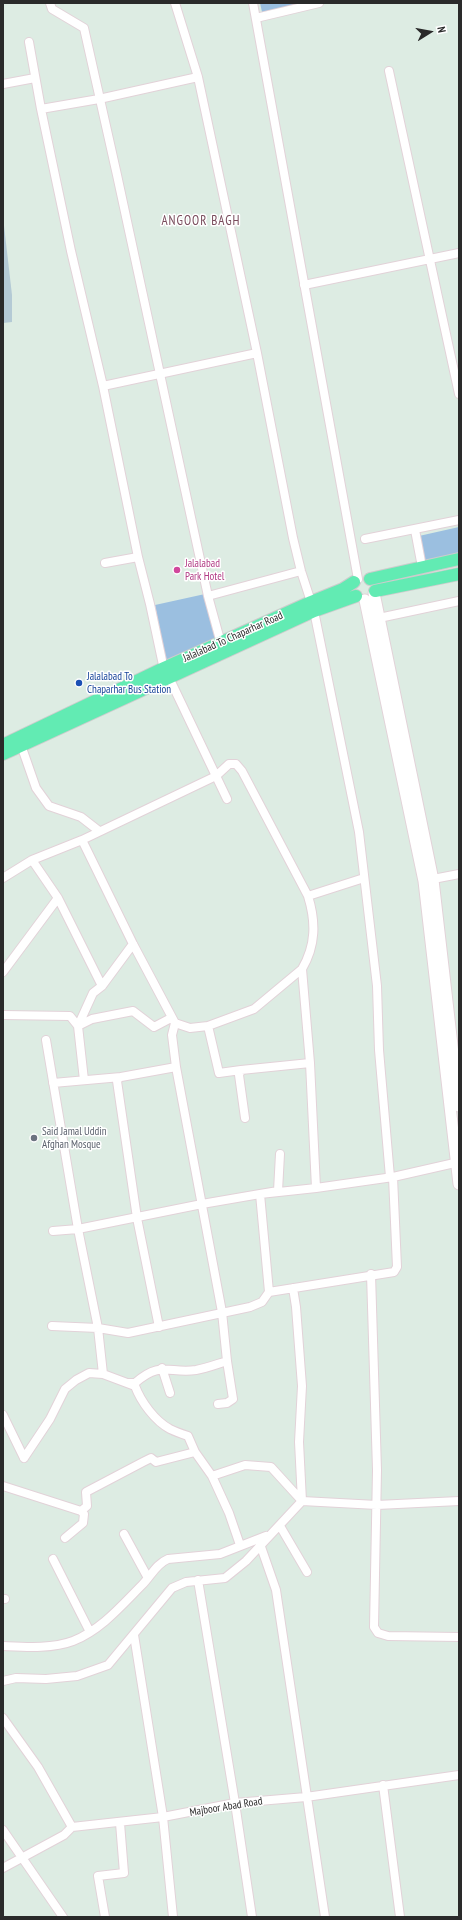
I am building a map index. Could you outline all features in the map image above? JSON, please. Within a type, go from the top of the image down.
[{"type":"main road","name":"Jalalabad To Chaparhar Road","points":[[3,745],[313,606],[361,580],[459,559]]},
{"type":"main road","name":"Jalalabad To Chaparhar Road","points":[[313,606],[459,574]]},
{"type":"main road","points":[[361,580],[375,585],[367,595],[352,587],[361,580]]},
{"type":"main road","name":"Jalalabad To Chaparhar Road","points":[[3,754],[167,672]]},
{"type":"street","points":[[50,3],[52,9],[84,28],[119,182],[159,374],[208,596],[222,647]]},
{"type":"street","points":[[175,3],[198,77],[257,353],[293,538],[301,571],[313,606],[359,832],[377,986],[379,1050],[391,1177],[397,1267],[394,1272],[371,1274],[269,1292]]},
{"type":"street","points":[[253,3],[304,284],[361,580]]},
{"type":"street","points":[[256,18],[319,3]]},
{"type":"street","points":[[29,42],[41,109],[71,251],[103,386],[138,557],[167,672],[226,799]]},
{"type":"street","points":[[389,71],[459,394]]},
{"type":"street","points":[[41,109],[99,99],[198,77]]},
{"type":"street","points":[[3,84],[36,78]]},
{"type":"street","points":[[304,284],[459,252]]},
{"type":"street","points":[[103,386],[257,353]]},
{"type":"street","points":[[365,539],[459,520]]},
{"type":"street","points":[[415,530],[422,567]]},
{"type":"street","points":[[105,563],[138,557]]},
{"type":"street","points":[[208,596],[301,571]]},
{"type":"street","points":[[367,595],[379,618],[428,880],[459,1106]]},
{"type":"street","points":[[367,595],[428,880],[458,1162],[459,1184]]},
{"type":"street","points":[[379,618],[459,601]]},
{"type":"street","points":[[21,745],[36,788],[49,806],[81,817],[99,831]]},
{"type":"street","points":[[3,878],[32,860],[82,840],[216,776],[228,764],[236,764],[240,767],[308,896],[312,908],[314,932],[310,950],[302,969],[254,1009],[208,1026],[190,1028],[173,1020],[154,1027],[133,1011],[92,1019],[78,1026]]},
{"type":"street","points":[[82,840],[133,944],[173,1020],[172,1035],[176,1068],[222,1312],[233,1399],[227,1403],[218,1404]]},
{"type":"street","points":[[32,860],[58,898],[102,986]]},
{"type":"street","points":[[428,880],[459,874]]},
{"type":"street","points":[[308,896],[364,878]]},
{"type":"street","points":[[3,972],[58,898]]},
{"type":"street","points":[[84,1080],[78,1026],[93,993],[102,986],[133,944]]},
{"type":"street","points":[[302,969],[310,1063],[316,1188]]},
{"type":"street","points":[[3,1015],[70,1016],[78,1026]]},
{"type":"street","points":[[208,1026],[219,1072],[310,1063]]},
{"type":"street","points":[[46,1040],[78,1229],[98,1328],[103,1374]]},
{"type":"street","points":[[53,1083],[121,1077],[176,1068]]},
{"type":"street","points":[[240,1070],[239,1075],[245,1118]]},
{"type":"street","points":[[121,1077],[117,1082],[138,1218],[159,1327]]},
{"type":"street","points":[[53,1231],[78,1229],[202,1204],[278,1191],[280,1154]]},
{"type":"street","points":[[260,1194],[316,1188],[391,1177],[458,1162]]},
{"type":"street","points":[[52,1326],[98,1328],[128,1332],[155,1326],[159,1327],[262,1302],[269,1292],[260,1194]]},
{"type":"street","points":[[371,1274],[376,1416],[377,1505],[374,1623],[376,1630],[388,1636],[459,1637]]},
{"type":"street","points":[[3,1681],[16,1678],[46,1679],[77,1676],[108,1665],[172,1588],[186,1582],[225,1578],[246,1561],[269,1534],[280,1526],[302,1501],[300,1442],[302,1386],[296,1307],[293,1288]]},
{"type":"street","points":[[123,1383],[135,1383],[145,1374],[162,1368],[196,1370],[227,1361]]},
{"type":"street","points":[[162,1368],[170,1393]]},
{"type":"street","points":[[3,1415],[24,1458],[50,1419],[65,1389],[76,1380],[89,1373],[103,1374],[123,1383],[135,1386],[141,1399],[162,1423],[171,1429],[188,1436],[195,1452],[212,1476],[230,1514],[240,1545]]},
{"type":"street","points":[[81,1511],[87,1506],[86,1492],[143,1462],[151,1458],[156,1462],[164,1461],[195,1452]]},
{"type":"street","points":[[212,1476],[245,1466],[271,1467],[302,1501],[377,1505],[459,1501]]},
{"type":"street","points":[[3,1486],[81,1511],[84,1514],[83,1523],[65,1538]]},
{"type":"street","points":[[280,1526],[307,1572]]},
{"type":"street","points":[[124,1534],[148,1578]]},
{"type":"street","points":[[3,1646],[57,1645],[73,1641],[90,1632],[106,1620],[148,1578],[161,1562],[168,1559],[220,1554],[269,1534]]},
{"type":"street","points":[[260,1544],[276,1590],[325,1917]]},
{"type":"street","points":[[53,1559],[90,1632]]},
{"type":"street","points":[[198,1580],[235,1803],[252,1917]]},
{"type":"street","points":[[134,1635],[163,1817],[173,1917]]},
{"type":"street","points":[[3,1718],[38,1768],[72,1827],[64,1835],[3,1868]]},
{"type":"street","name":"Majboor Abad Road","points":[[72,1827],[163,1817],[235,1803],[306,1797],[459,1775]]},
{"type":"street","points":[[383,1785],[400,1917]]},
{"type":"street","points":[[105,1917],[98,1876],[124,1873],[120,1822]]},
{"type":"street","points":[[3,1830],[63,1917]]},
{"type":"shaded area","points":[[260,3],[304,3],[262,12]]},
{"type":"shaded area","points":[[3,217],[12,295],[12,322],[3,323]]},
{"type":"shaded area","points":[[459,527],[459,553],[423,561],[419,536]]},
{"type":"shaded area","points":[[205,594],[216,642],[166,662],[155,605]]},
{"type":"place","name":"Jalalabad Park Hotel","points":[[177,570]]},
{"type":"place","name":"Jalalabad To Chaparhar Bus Station","points":[[79,683]]},
{"type":"place","name":"Said Jamal Uddin Afghan Mosque","points":[[34,1138]]},
{"type":"district","name":"ANGOOR BAGH","points":[[201,221]]}]
